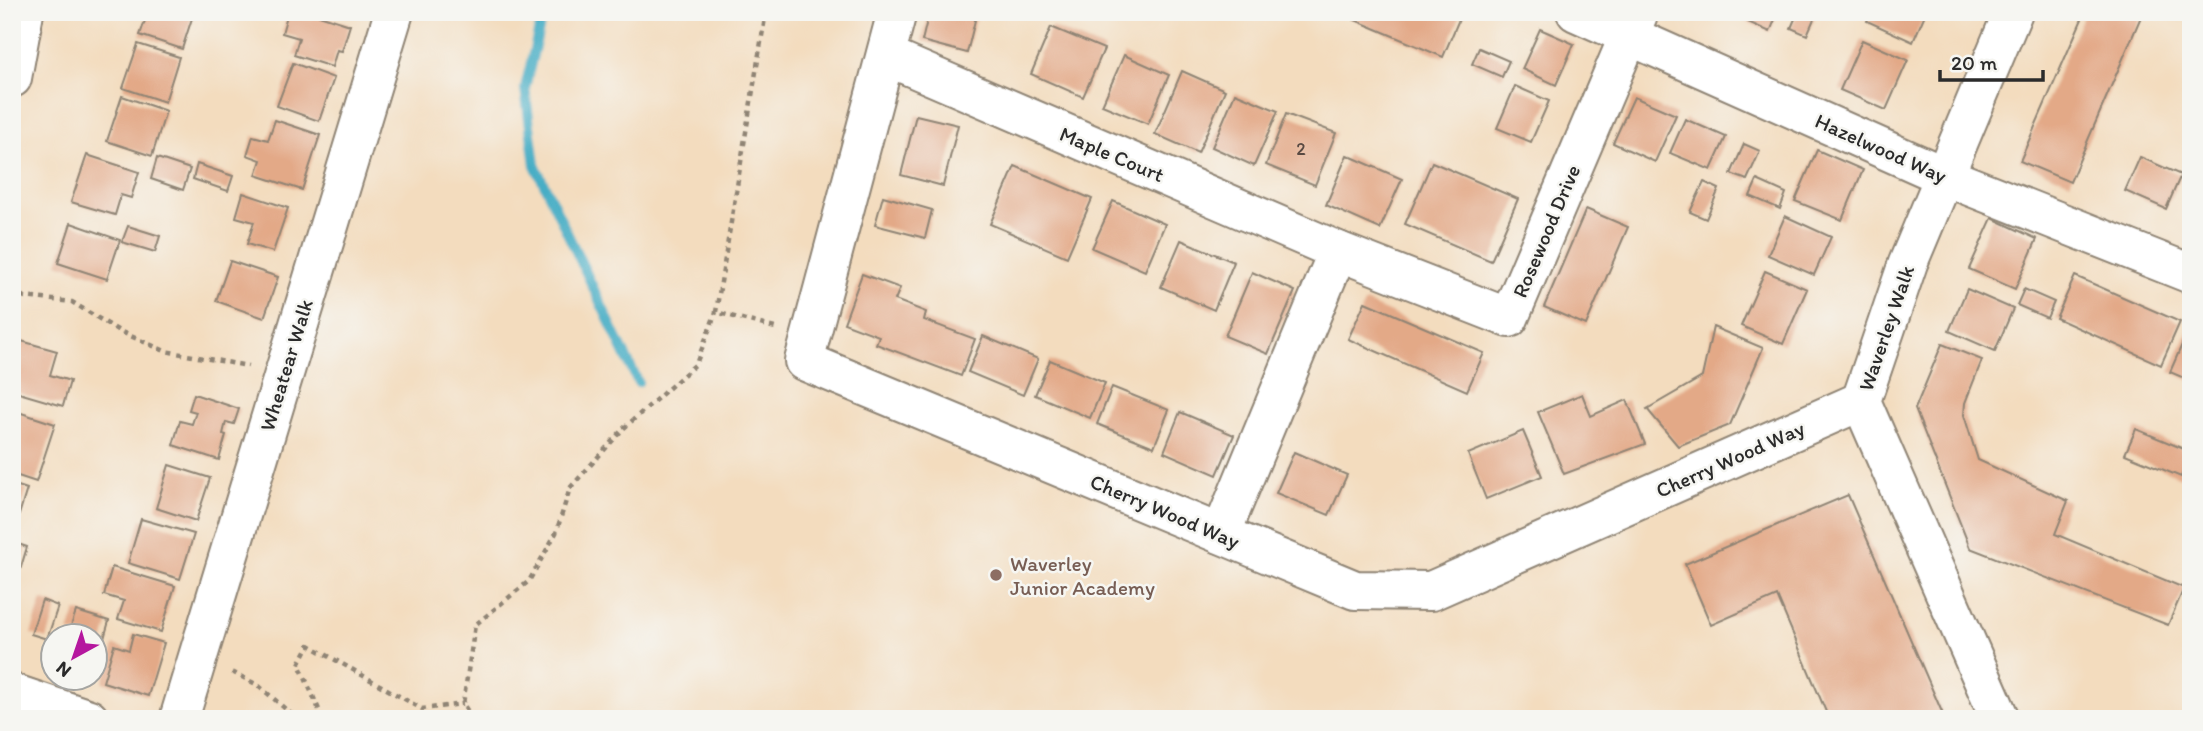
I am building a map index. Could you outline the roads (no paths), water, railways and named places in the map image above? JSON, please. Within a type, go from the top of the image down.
[{"type":"street","points":[[12,78],[24,12]]},
{"type":"street","name":"Wheatear Walk","points":[[178,719],[394,12]]},
{"type":"street","name":"Cherry Wood Way","points":[[897,12],[804,361],[1355,590],[1431,591],[1861,401]]},
{"type":"street","name":"Hazelwood Way","points":[[1576,12],[1635,24],[1944,176],[2191,274]]},
{"type":"street","name":"Waverley Walk","points":[[2000,719],[1861,401],[1908,263],[2013,12]]},
{"type":"street","name":"Rosewood Drive","points":[[1338,251],[1509,318],[1635,24]]},
{"type":"street","name":"Maple Court","points":[[886,56],[1338,251]]},
{"type":"street","points":[[1221,534],[1338,251]]},
{"type":"street","points":[[12,693],[89,719]]},
{"type":"waterway","points":[[543,12],[525,88],[535,165],[638,382]]},
{"type":"place","name":"Waverley Junior Academy","points":[[996,575]]}]
